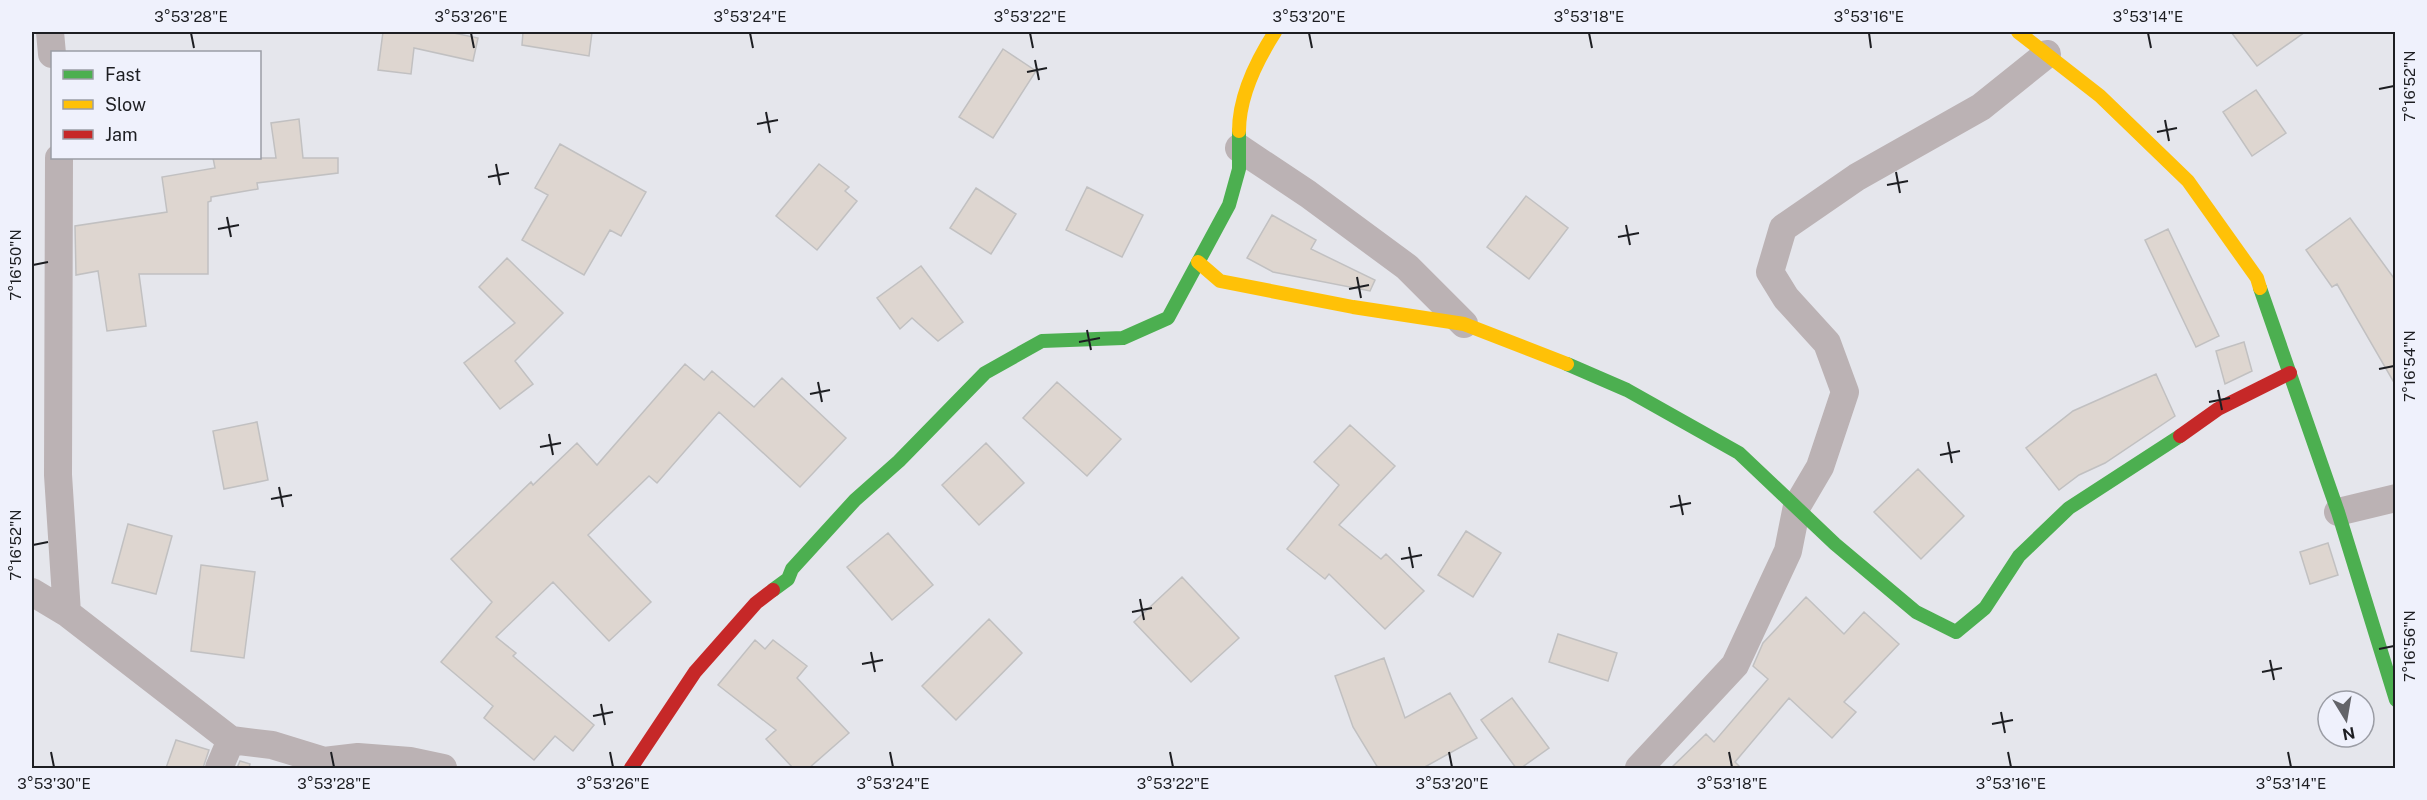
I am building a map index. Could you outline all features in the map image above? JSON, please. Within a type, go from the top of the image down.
[{"type":"street","points":[[50,32],[52,51]]},
{"type":"street","points":[[631,768],[695,672],[756,603],[788,579],[792,569],[855,500],[899,461],[986,373],[1042,342],[1123,338],[1168,318],[1228,205],[1239,169],[1239,118],[1262,52],[1275,32]]},
{"type":"street","points":[[2018,32],[2100,96],[2188,181],[2257,278],[2338,512],[2396,700]]},
{"type":"street","points":[[1639,768],[1735,665],[1788,551],[1797,506],[1820,467],[1845,392],[1827,343],[1786,298],[1770,272],[1783,228],[1857,177],[1981,107],[2047,54]]},
{"type":"street","points":[[1239,148],[1308,194],[1407,267],[1464,324]]},
{"type":"street","points":[[59,159],[58,475],[67,613]]},
{"type":"street","points":[[1198,262],[1220,281],[1353,307],[1464,324],[1569,364],[1627,390],[1739,453],[1797,506],[1834,544],[1916,612],[1956,632],[1985,608],[2019,556],[2069,508],[2148,459],[2218,409],[2290,374]]},
{"type":"street","points":[[2338,512],[2396,498]]},
{"type":"street","points":[[32,591],[67,613],[231,740],[272,745],[324,761],[358,757],[410,761],[443,768]]},
{"type":"street","points":[[219,768],[231,740]]},
{"type":"building","points":[[383,32],[449,32],[478,38],[473,61],[414,48],[411,74],[378,70]]},
{"type":"building","points":[[523,32],[592,32],[589,56],[522,45]]},
{"type":"building","points":[[2231,32],[2305,32],[2257,66]]},
{"type":"building","points":[[1003,49],[1036,71],[993,138],[959,117]]},
{"type":"building","points":[[2256,90],[2286,133],[2252,156],[2223,112]]},
{"type":"building","points":[[299,119],[303,158],[338,158],[338,173],[257,183],[258,189],[211,197],[211,201],[208,202],[208,274],[139,274],[146,326],[107,331],[98,271],[76,275],[75,226],[167,212],[162,177],[215,168],[213,159],[276,158],[271,123]]},
{"type":"building","points":[[560,144],[646,192],[621,236],[610,230],[584,275],[522,240],[548,195],[535,188]]},
{"type":"building","points":[[819,164],[849,187],[845,191],[857,201],[817,250],[776,216]]},
{"type":"building","points":[[1087,187],[1143,215],[1122,257],[1066,230]]},
{"type":"building","points":[[976,188],[1016,214],[991,254],[950,228]]},
{"type":"building","points":[[1526,196],[1568,228],[1529,279],[1487,247]]},
{"type":"building","points":[[1272,215],[1316,240],[1311,249],[1375,280],[1370,291],[1273,272],[1247,258]]},
{"type":"building","points":[[2350,218],[2396,281],[2396,386],[2337,284],[2332,287],[2306,250]]},
{"type":"building","points":[[2168,229],[2219,336],[2196,347],[2145,240]]},
{"type":"building","points":[[507,258],[563,313],[515,361],[533,384],[500,409],[464,363],[515,323],[479,287]]},
{"type":"building","points":[[921,266],[963,322],[938,341],[912,318],[900,329],[877,298]]},
{"type":"building","points":[[2244,342],[2252,371],[2225,384],[2216,351]]},
{"type":"building","points":[[685,364],[704,380],[712,371],[754,407],[782,378],[846,438],[800,487],[719,412],[657,483],[649,476],[588,535],[651,602],[609,641],[553,582],[496,637],[516,653],[513,656],[594,725],[573,751],[555,736],[534,760],[484,718],[493,706],[441,662],[492,602],[451,559],[531,482],[533,485],[577,443],[597,465]]},
{"type":"building","points":[[2156,374],[2175,416],[2105,463],[2079,475],[2059,490],[2026,448],[2073,411]]},
{"type":"building","points":[[1057,382],[1121,439],[1087,476],[1023,418]]},
{"type":"building","points":[[257,422],[268,480],[224,489],[213,431]]},
{"type":"building","points":[[1350,425],[1395,466],[1339,525],[1381,559],[1386,554],[1424,591],[1385,629],[1329,574],[1325,579],[1287,549],[1339,485],[1314,462]]},
{"type":"building","points":[[986,443],[1024,483],[979,525],[942,485]]},
{"type":"building","points":[[1918,469],[1964,516],[1921,559],[1874,512]]},
{"type":"building","points":[[128,524],[172,536],[156,594],[112,583]]},
{"type":"building","points":[[1466,531],[1501,553],[1473,597],[1438,575]]},
{"type":"building","points":[[888,533],[933,585],[892,620],[847,567]]},
{"type":"building","points":[[2328,543],[2338,575],[2310,584],[2300,552]]},
{"type":"building","points":[[201,565],[255,572],[244,658],[191,651]]},
{"type":"building","points":[[1182,577],[1239,638],[1191,682],[1134,622]]},
{"type":"building","points":[[1806,597],[1844,634],[1864,612],[1899,644],[1844,702],[1856,712],[1832,738],[1789,698],[1735,762],[1741,768],[1671,768],[1706,734],[1714,742],[1768,679],[1753,666],[1763,643]]},
{"type":"building","points":[[989,619],[1022,653],[956,720],[922,686]]},
{"type":"building","points":[[1558,634],[1617,653],[1608,681],[1549,662]]},
{"type":"building","points":[[755,640],[765,649],[773,640],[807,666],[797,678],[849,733],[809,768],[793,768],[766,739],[776,730],[718,685]]},
{"type":"building","points":[[1384,658],[1405,718],[1450,693],[1477,738],[1423,768],[1378,768],[1353,727],[1335,676]]},
{"type":"building","points":[[1512,698],[1549,748],[1521,768],[1516,768],[1481,720]]},
{"type":"building","points":[[176,740],[209,750],[203,768],[166,768]]},
{"type":"building","points":[[240,761],[250,764],[249,768],[237,768]]},
{"type":"traffic: fast","points":[[773,590],[788,579],[792,569],[855,500],[899,461],[985,373],[1042,341],[1123,338],[1168,318],[1229,205],[1239,169],[1239,131]]},
{"type":"traffic: fast","points":[[2260,288],[2338,512],[2396,700]]},
{"type":"traffic: fast","points":[[1567,364],[1627,390],[1739,453],[1835,544],[1916,612],[1956,632],[1985,608],[2019,556],[2069,508],[2180,436]]},
{"type":"traffic: slow","points":[[1239,131],[1242,105],[1250,79],[1275,32]]},
{"type":"traffic: slow","points":[[2018,32],[2100,96],[2188,181],[2257,278],[2260,288]]},
{"type":"traffic: slow","points":[[1198,262],[1220,281],[1353,307],[1464,324],[1567,364]]},
{"type":"traffic: jam","points":[[2180,436],[2218,409],[2290,373]]},
{"type":"traffic: jam","points":[[631,768],[695,672],[756,603],[773,590]]}]
